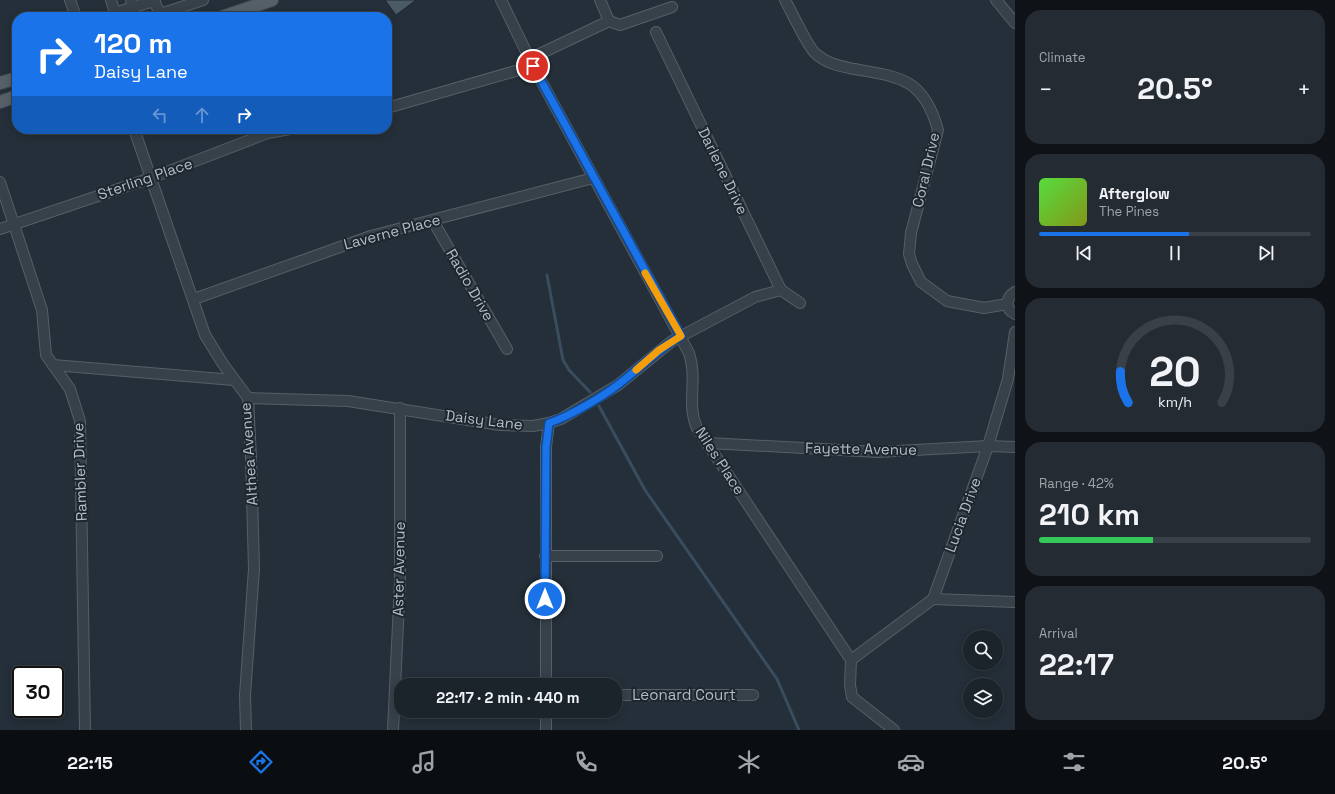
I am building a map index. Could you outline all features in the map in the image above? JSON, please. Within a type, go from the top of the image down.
[{"type":"main road","points":[[243,9],[272,0]]},
{"type":"main road","points":[[0,84],[12,80]]},
{"type":"main road","points":[[0,102],[12,98]]},
{"type":"street","points":[[70,0],[74,12]]},
{"type":"street","points":[[111,0],[115,12]]},
{"type":"street","points":[[119,12],[154,0],[158,12]]},
{"type":"street","points":[[166,12],[203,0]]},
{"type":"street","name":"Niles Place","points":[[501,0],[531,63],[681,336],[693,366],[692,418],[851,660]]},
{"type":"street","points":[[600,0],[610,21],[620,25],[672,7]]},
{"type":"street","name":"Coral Drive","points":[[785,0],[814,52],[835,66],[894,76],[920,91],[933,113],[938,130],[911,233],[909,254],[921,282],[947,301],[984,308],[1007,304]]},
{"type":"street","points":[[996,0],[1015,23]]},
{"type":"street","points":[[392,106],[531,63],[610,21]]},
{"type":"street","name":"Darlene Drive","points":[[656,32],[780,290]]},
{"type":"street","name":"Althea Avenue","points":[[136,134],[206,335],[234,380],[248,398],[254,569],[245,695],[246,730]]},
{"type":"street","name":"Sterling Place","points":[[0,228],[151,178],[268,134]]},
{"type":"street","name":"Laverne Place","points":[[194,299],[342,245],[593,178]]},
{"type":"street","name":"Rambler Drive","points":[[0,183],[15,223],[42,310],[46,355],[70,388],[80,421],[85,730]]},
{"type":"street","name":"Radio Drive","points":[[433,221],[507,349]]},
{"type":"street","points":[[780,290],[800,303]]},
{"type":"street","name":"Daisy Lane","points":[[248,398],[348,401],[500,425],[533,426],[549,423],[561,419],[618,385],[659,350],[681,336],[755,297],[780,290]]},
{"type":"street","points":[[1015,292],[1010,296],[1007,304],[1009,310],[1015,314]]},
{"type":"street","name":"Lucia Drive","points":[[933,599],[988,446],[1008,379],[1015,332]]},
{"type":"street","points":[[53,365],[234,380]]},
{"type":"street","name":"Aster Avenue","points":[[393,730],[400,581],[400,408]]},
{"type":"street","points":[[546,678],[546,447],[549,423]]},
{"type":"street","name":"Fayette Avenue","points":[[708,443],[878,452],[988,446],[1015,447]]},
{"type":"street","points":[[545,556],[657,556]]},
{"type":"street","points":[[894,730],[852,697],[850,685],[851,660],[933,599],[1015,602]]},
{"type":"street","name":"Leonard Court","points":[[622,695],[753,695]]},
{"type":"street","points":[[546,718],[546,730]]},
{"type":"building","points":[[385,0],[416,0],[396,15]]},
{"type":"waterway","points":[[547,275],[563,360],[569,370],[590,392]]},
{"type":"waterway","points":[[599,406],[645,490],[777,679],[799,730]]},
{"type":"slow traffic","points":[[636,370],[659,350],[681,336],[645,273]]},
{"type":"route","points":[[533,66],[593,178],[681,336],[659,350],[618,385],[561,419],[549,423],[546,447],[545,599]]}]
